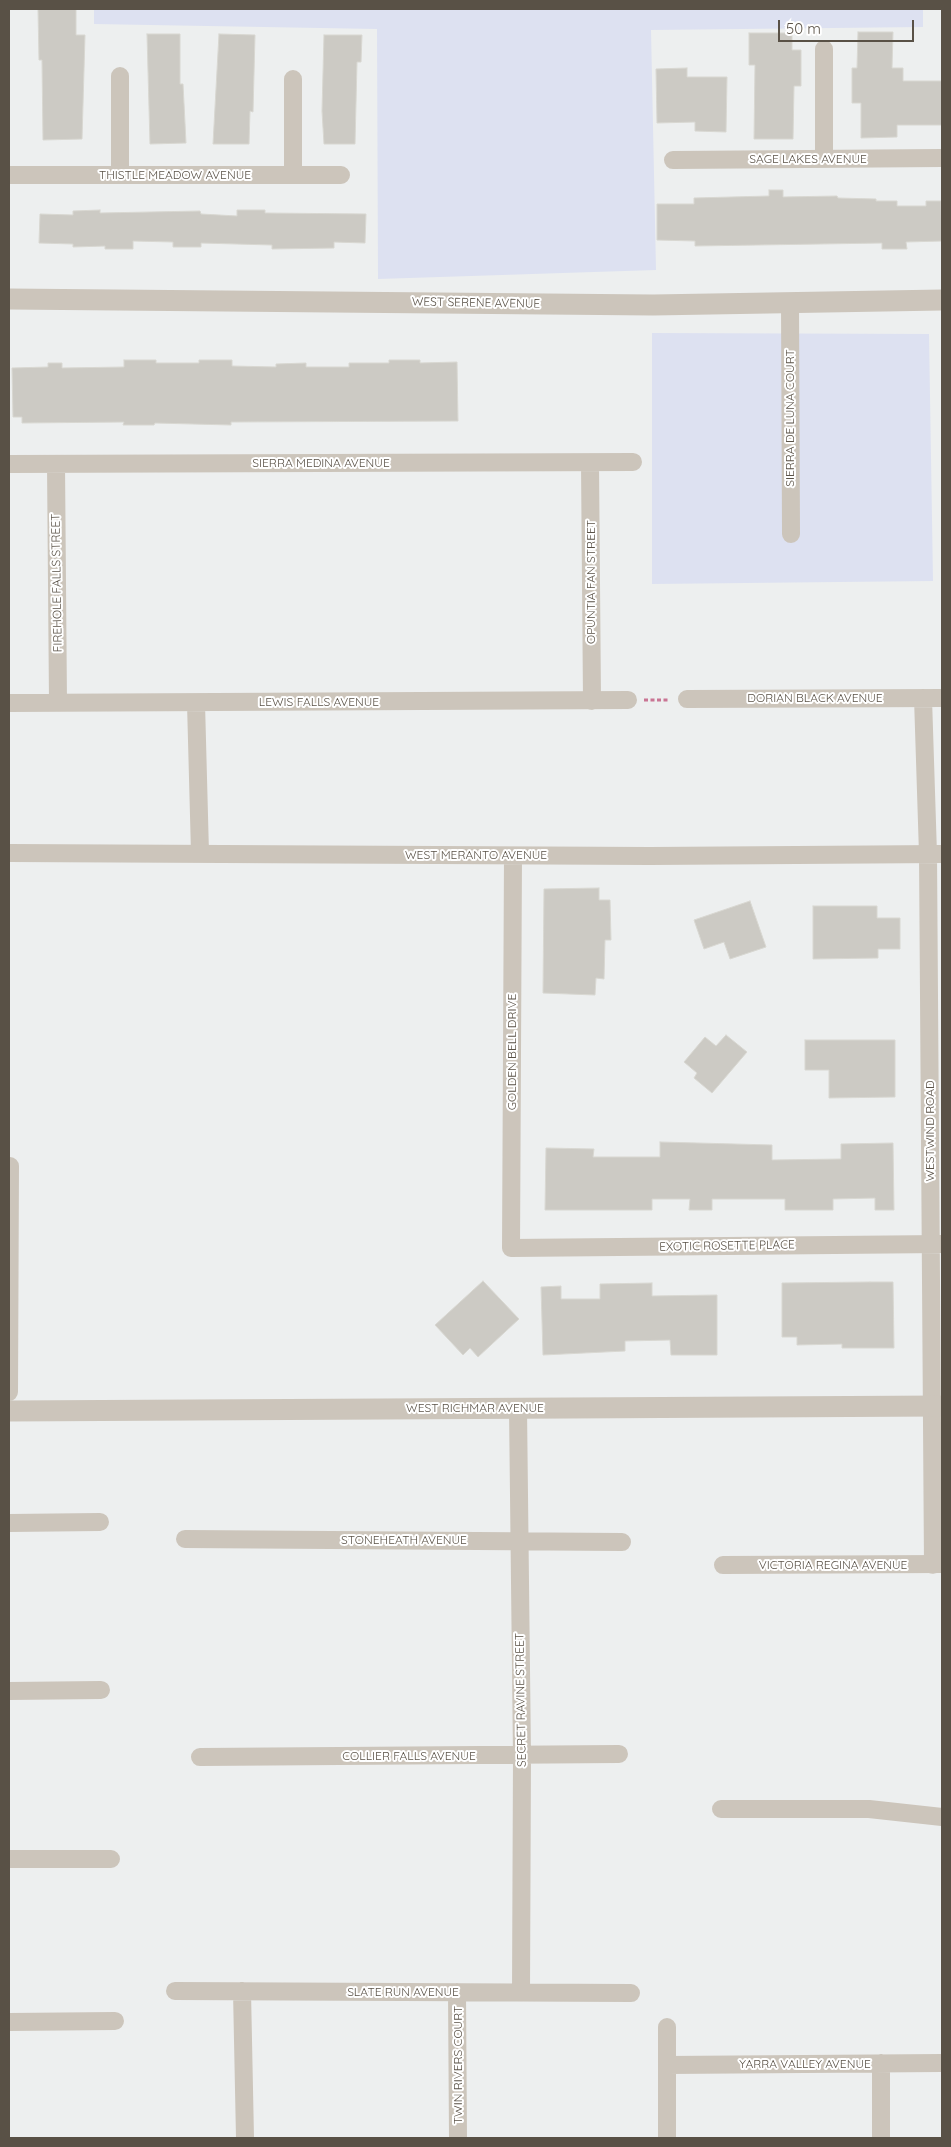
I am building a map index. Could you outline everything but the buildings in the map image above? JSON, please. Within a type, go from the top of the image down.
[{"type":"street","points":[[824,49],[824,159]]},
{"type":"street","points":[[120,76],[120,175]]},
{"type":"street","points":[[293,79],[293,174]]},
{"type":"street","name":"SAGE LAKES AVENUE","points":[[673,160],[942,158]]},
{"type":"street","name":"THISTLE MEADOW AVENUE","points":[[9,175],[341,175]]},
{"type":"street","name":"WEST SERENE AVENUE","points":[[9,300],[653,305],[942,300]]},
{"type":"street","name":"SIERRA DE LUNA COURT","points":[[790,302],[791,534]]},
{"type":"street","name":"SIERRA MEDINA AVENUE","points":[[9,464],[633,462]]},
{"type":"street","name":"OPUNTIA FAN STREET","points":[[590,463],[592,701]]},
{"type":"street","name":"FIREHOLE FALLS STREET","points":[[56,464],[58,703]]},
{"type":"street","name":"WESTWIND ROAD","points":[[923,698],[935,854],[938,1565]]},
{"type":"street","name":"DORIAN BLACK AVENUE","points":[[687,699],[942,698]]},
{"type":"street","name":"LEWIS FALLS AVENUE","points":[[9,703],[628,700]]},
{"type":"street","points":[[196,703],[200,853]]},
{"type":"street","name":"WEST MERANTO AVENUE","points":[[9,853],[513,856],[935,854]]},
{"type":"street","name":"GOLDEN BELL DRIVE","points":[[512,1248],[513,856]]},
{"type":"street","points":[[9,1392],[10,1166]]},
{"type":"street","name":"EXOTIC ROSETTE PLACE","points":[[512,1248],[936,1244]]},
{"type":"street","name":"WEST RICHMAR AVENUE","points":[[9,1411],[937,1406]]},
{"type":"street","name":"SECRET RAVINE STREET","points":[[518,1408],[522,1756],[521,1992]]},
{"type":"street","points":[[9,1523],[100,1522]]},
{"type":"street","name":"STONEHEATH AVENUE","points":[[185,1539],[622,1542]]},
{"type":"street","name":"VICTORIA REGINA AVENUE","points":[[723,1565],[938,1565]]},
{"type":"street","points":[[9,1690],[101,1690]]},
{"type":"street","name":"COLLIER FALLS AVENUE","points":[[200,1757],[619,1754]]},
{"type":"street","points":[[721,1809],[869,1809],[942,1817]]},
{"type":"street","points":[[9,1859],[111,1859]]},
{"type":"street","name":"SLATE RUN AVENUE","points":[[175,1991],[631,1992]]},
{"type":"street","points":[[242,1991],[245,2138]]},
{"type":"street","name":"TWIN RIVERS COURT","points":[[457,1992],[458,2138]]},
{"type":"street","points":[[9,2022],[115,2021]]},
{"type":"street","points":[[667,2027],[667,2138]]},
{"type":"street","points":[[881,2063],[881,2138]]},
{"type":"street","name":"YARRA VALLEY AVENUE","points":[[667,2065],[942,2063]]},
{"type":"path","points":[[628,700],[687,699]]},
{"type":"sand","points":[[94,9],[923,9],[923,27],[651,30],[656,270],[378,279],[377,29],[94,24]]},
{"type":"sand","points":[[652,333],[929,334],[933,581],[652,584]]}]
